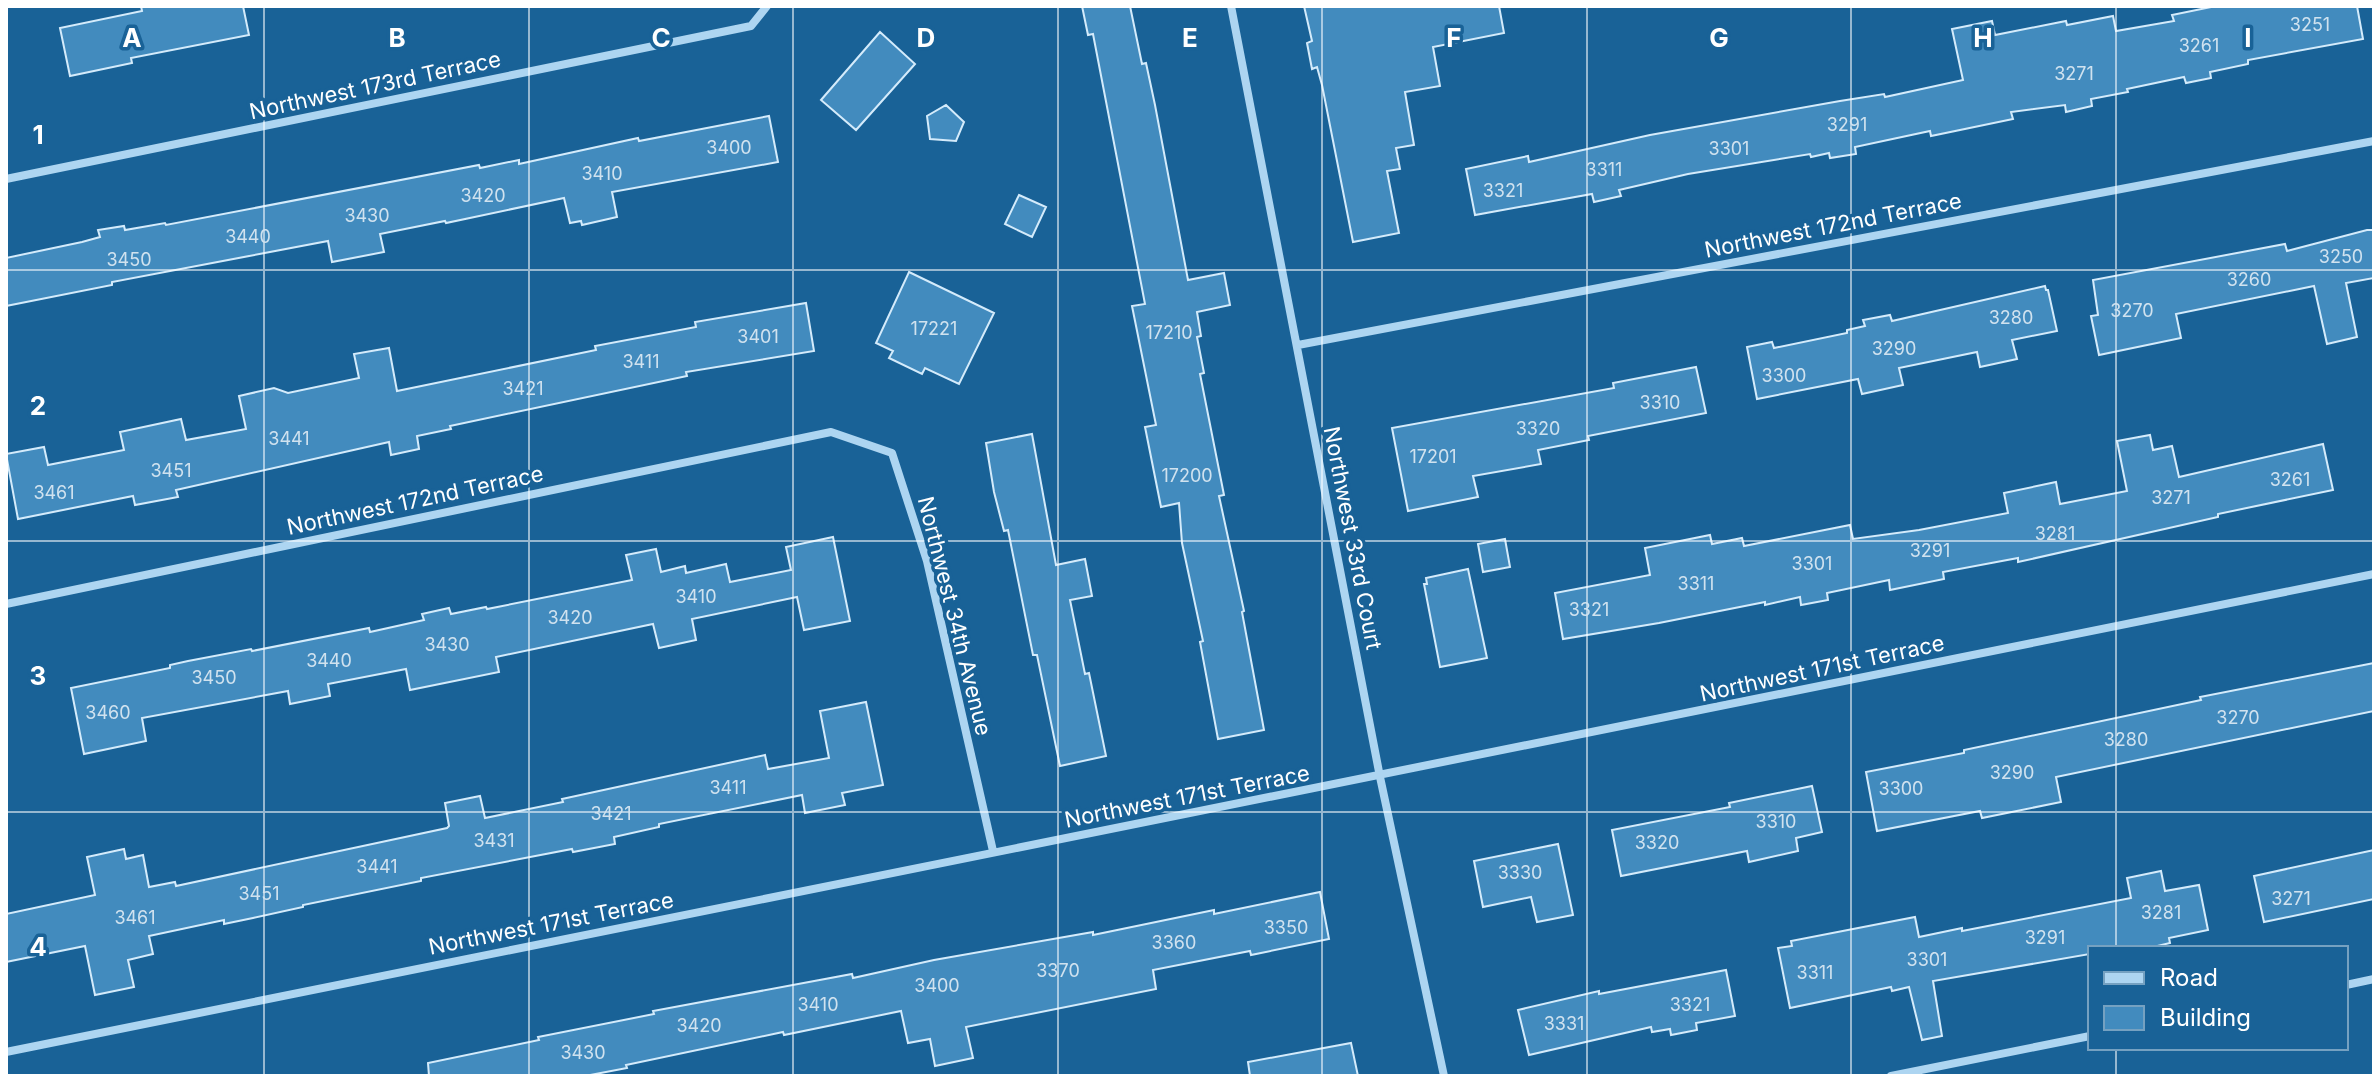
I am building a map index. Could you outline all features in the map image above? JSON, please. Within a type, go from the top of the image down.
[{"type":"street","name":"Northwest 173rd Terrace","points":[[6,179],[751,26],[767,6]]},
{"type":"street","name":"Northwest 33rd Court","points":[[1231,6],[1380,777],[1444,1076]]},
{"type":"street","name":"Northwest 172nd Terrace","points":[[1298,345],[2374,141]]},
{"type":"street","name":"Northwest 172nd Terrace","points":[[6,604],[831,432]]},
{"type":"street","name":"Northwest 34th Avenue","points":[[831,432],[892,453],[927,561],[993,851]]},
{"type":"street","name":"Northwest 171st Terrace","points":[[6,1052],[2374,574]]},
{"type":"street","points":[[2348,985],[2374,979]]},
{"type":"street","points":[[1891,1076],[2088,1036]]},
{"type":"building","points":[[141,6],[243,6],[249,35],[131,58],[132,63],[70,76],[60,28],[142,11]]},
{"type":"building","points":[[1082,6],[1130,6],[1142,64],[1146,63],[1155,105],[1188,280],[1224,273],[1230,305],[1197,312],[1201,336],[1197,337],[1204,373],[1200,374],[1224,495],[1219,496],[1244,611],[1264,730],[1218,739],[1200,642],[1203,641],[1182,543],[1179,503],[1161,507],[1145,427],[1156,425],[1132,306],[1145,304],[1093,34],[1088,35]]},
{"type":"building","points":[[1304,6],[1499,6],[1504,33],[1433,47],[1440,86],[1405,92],[1414,145],[1396,148],[1400,169],[1387,171],[1399,233],[1353,242],[1322,85],[1317,67],[1312,69],[1307,43],[1312,41]]},
{"type":"building","points":[[2216,6],[2357,6],[2363,39],[2248,60],[2248,64],[2210,72],[2211,78],[2186,83],[2184,77],[2127,89],[2128,92],[2091,99],[2092,106],[2066,112],[2065,105],[2011,112],[2013,119],[1931,136],[1930,131],[1855,147],[1856,154],[1830,158],[1829,153],[1811,157],[1810,154],[1688,174],[1619,190],[1621,196],[1594,202],[1592,194],[1475,215],[1466,169],[1528,156],[1529,162],[1650,135],[1840,101],[1884,94],[1885,97],[1963,80],[1952,29],[1992,21],[1995,35],[2066,21],[2067,25],[2113,16],[2116,31],[2174,21],[2172,15]]},
{"type":"building","points":[[880,32],[915,64],[856,130],[821,100]]},
{"type":"building","points":[[946,105],[964,122],[956,141],[930,139],[927,116]]},
{"type":"building","points":[[769,116],[778,162],[612,192],[617,217],[582,225],[581,221],[570,223],[564,198],[380,234],[384,252],[332,262],[328,241],[112,282],[112,285],[6,306],[6,258],[100,237],[98,230],[166,225],[479,165],[480,168],[519,160],[519,164],[638,138],[639,141]]},
{"type":"building","points":[[1019,195],[1046,207],[1032,237],[1005,224]]},
{"type":"building","points":[[2374,230],[2374,278],[2346,283],[2357,337],[2327,344],[2314,286],[2176,314],[2181,338],[2099,355],[2091,316],[2098,315],[2093,280],[2285,244],[2287,251]]},
{"type":"building","points":[[909,272],[994,313],[959,384],[925,368],[922,374],[889,358],[893,351],[876,343]]},
{"type":"building","points":[[2045,286],[2057,331],[2012,340],[2017,359],[1980,367],[1977,352],[1899,368],[1903,385],[1862,394],[1858,379],[1757,399],[1747,347],[1772,342],[1774,348],[1847,333],[1847,330],[1865,326],[1863,320],[1890,315],[1892,321]]},
{"type":"building","points":[[806,303],[814,351],[686,372],[687,376],[450,426],[451,429],[417,436],[419,449],[391,455],[389,442],[176,490],[178,497],[135,505],[133,496],[18,519],[6,454],[44,447],[48,465],[124,450],[120,432],[181,419],[186,440],[246,429],[239,396],[274,388],[288,393],[359,378],[354,354],[389,348],[397,391],[596,350],[595,346],[696,327],[695,322]]},
{"type":"building","points":[[1696,367],[1706,413],[1588,436],[1589,440],[1538,450],[1541,464],[1473,476],[1478,497],[1408,511],[1392,428],[1614,388],[1613,383]]},
{"type":"building","points":[[1032,434],[1056,565],[1085,559],[1092,596],[1070,600],[1106,756],[1060,766],[1037,655],[1033,655],[1008,530],[1004,531],[994,492],[986,443]]},
{"type":"building","points":[[2150,435],[2153,450],[2172,446],[2179,477],[2323,444],[2333,490],[2018,562],[2018,558],[1943,572],[1944,579],[1890,590],[1889,580],[1827,593],[1828,600],[1801,605],[1800,597],[1563,639],[1555,593],[1650,575],[1645,548],[1710,535],[1712,544],[1742,538],[1744,546],[1850,525],[1853,539],[1919,530],[2008,513],[2004,493],[2056,482],[2060,504],[2127,491],[2117,441]]},
{"type":"building","points":[[833,537],[850,621],[804,630],[797,597],[692,619],[696,640],[659,648],[653,624],[496,657],[499,672],[410,690],[406,669],[328,684],[330,696],[290,704],[288,691],[142,718],[146,741],[84,754],[71,688],[251,649],[369,628],[370,632],[424,620],[422,614],[449,608],[451,614],[487,609],[632,580],[626,555],[656,549],[661,572],[685,566],[686,573],[726,564],[730,582],[791,570],[786,547]]},
{"type":"building","points":[[1505,539],[1510,567],[1483,572],[1478,544]]},
{"type":"building","points":[[1468,569],[1487,658],[1440,667],[1424,584],[1427,584],[1426,578]]},
{"type":"building","points":[[2374,663],[2374,711],[2056,777],[2061,802],[1982,818],[1980,811],[1877,831],[1866,772],[2201,700],[2200,697]]},
{"type":"building","points":[[866,702],[883,785],[842,793],[845,805],[805,813],[802,795],[659,824],[659,827],[614,837],[615,844],[573,852],[572,849],[421,878],[421,881],[253,918],[224,924],[224,920],[149,936],[153,954],[128,960],[134,987],[95,995],[85,946],[6,962],[6,914],[95,895],[87,857],[124,849],[126,859],[143,855],[149,887],[175,882],[176,886],[447,828],[445,803],[480,796],[485,818],[765,755],[768,769],[829,758],[820,711]]},
{"type":"building","points":[[1812,786],[1822,832],[1796,838],[1798,851],[1749,862],[1747,851],[1621,876],[1612,830],[1730,807],[1729,803]]},
{"type":"building","points":[[1558,844],[1573,915],[1537,922],[1531,897],[1483,907],[1474,861]]},
{"type":"building","points":[[2374,850],[2374,899],[2264,922],[2254,876]]},
{"type":"building","points":[[2161,871],[2165,891],[2199,885],[2208,930],[2169,938],[2170,943],[2157,946],[2088,946],[2088,954],[1933,981],[1942,1036],[1922,1040],[1909,987],[1892,991],[1891,987],[1790,1008],[1778,948],[1792,946],[1791,941],[1915,917],[1919,937],[1962,928],[1962,931],[2131,898],[2127,878]]},
{"type":"building","points":[[1320,892],[1329,939],[1153,970],[1156,989],[966,1027],[973,1058],[935,1066],[930,1039],[908,1043],[901,1011],[784,1035],[783,1032],[585,1076],[429,1076],[428,1063],[654,1014],[653,1011],[852,974],[853,978],[934,960],[1093,932],[1093,935],[1214,910],[1214,914]]},
{"type":"building","points":[[1726,970],[1735,1016],[1696,1023],[1697,1030],[1671,1035],[1670,1029],[1652,1032],[1651,1027],[1529,1055],[1518,1010],[1599,991],[1599,994]]},
{"type":"building","points":[[1351,1043],[1358,1076],[1250,1076],[1248,1062]]}]
